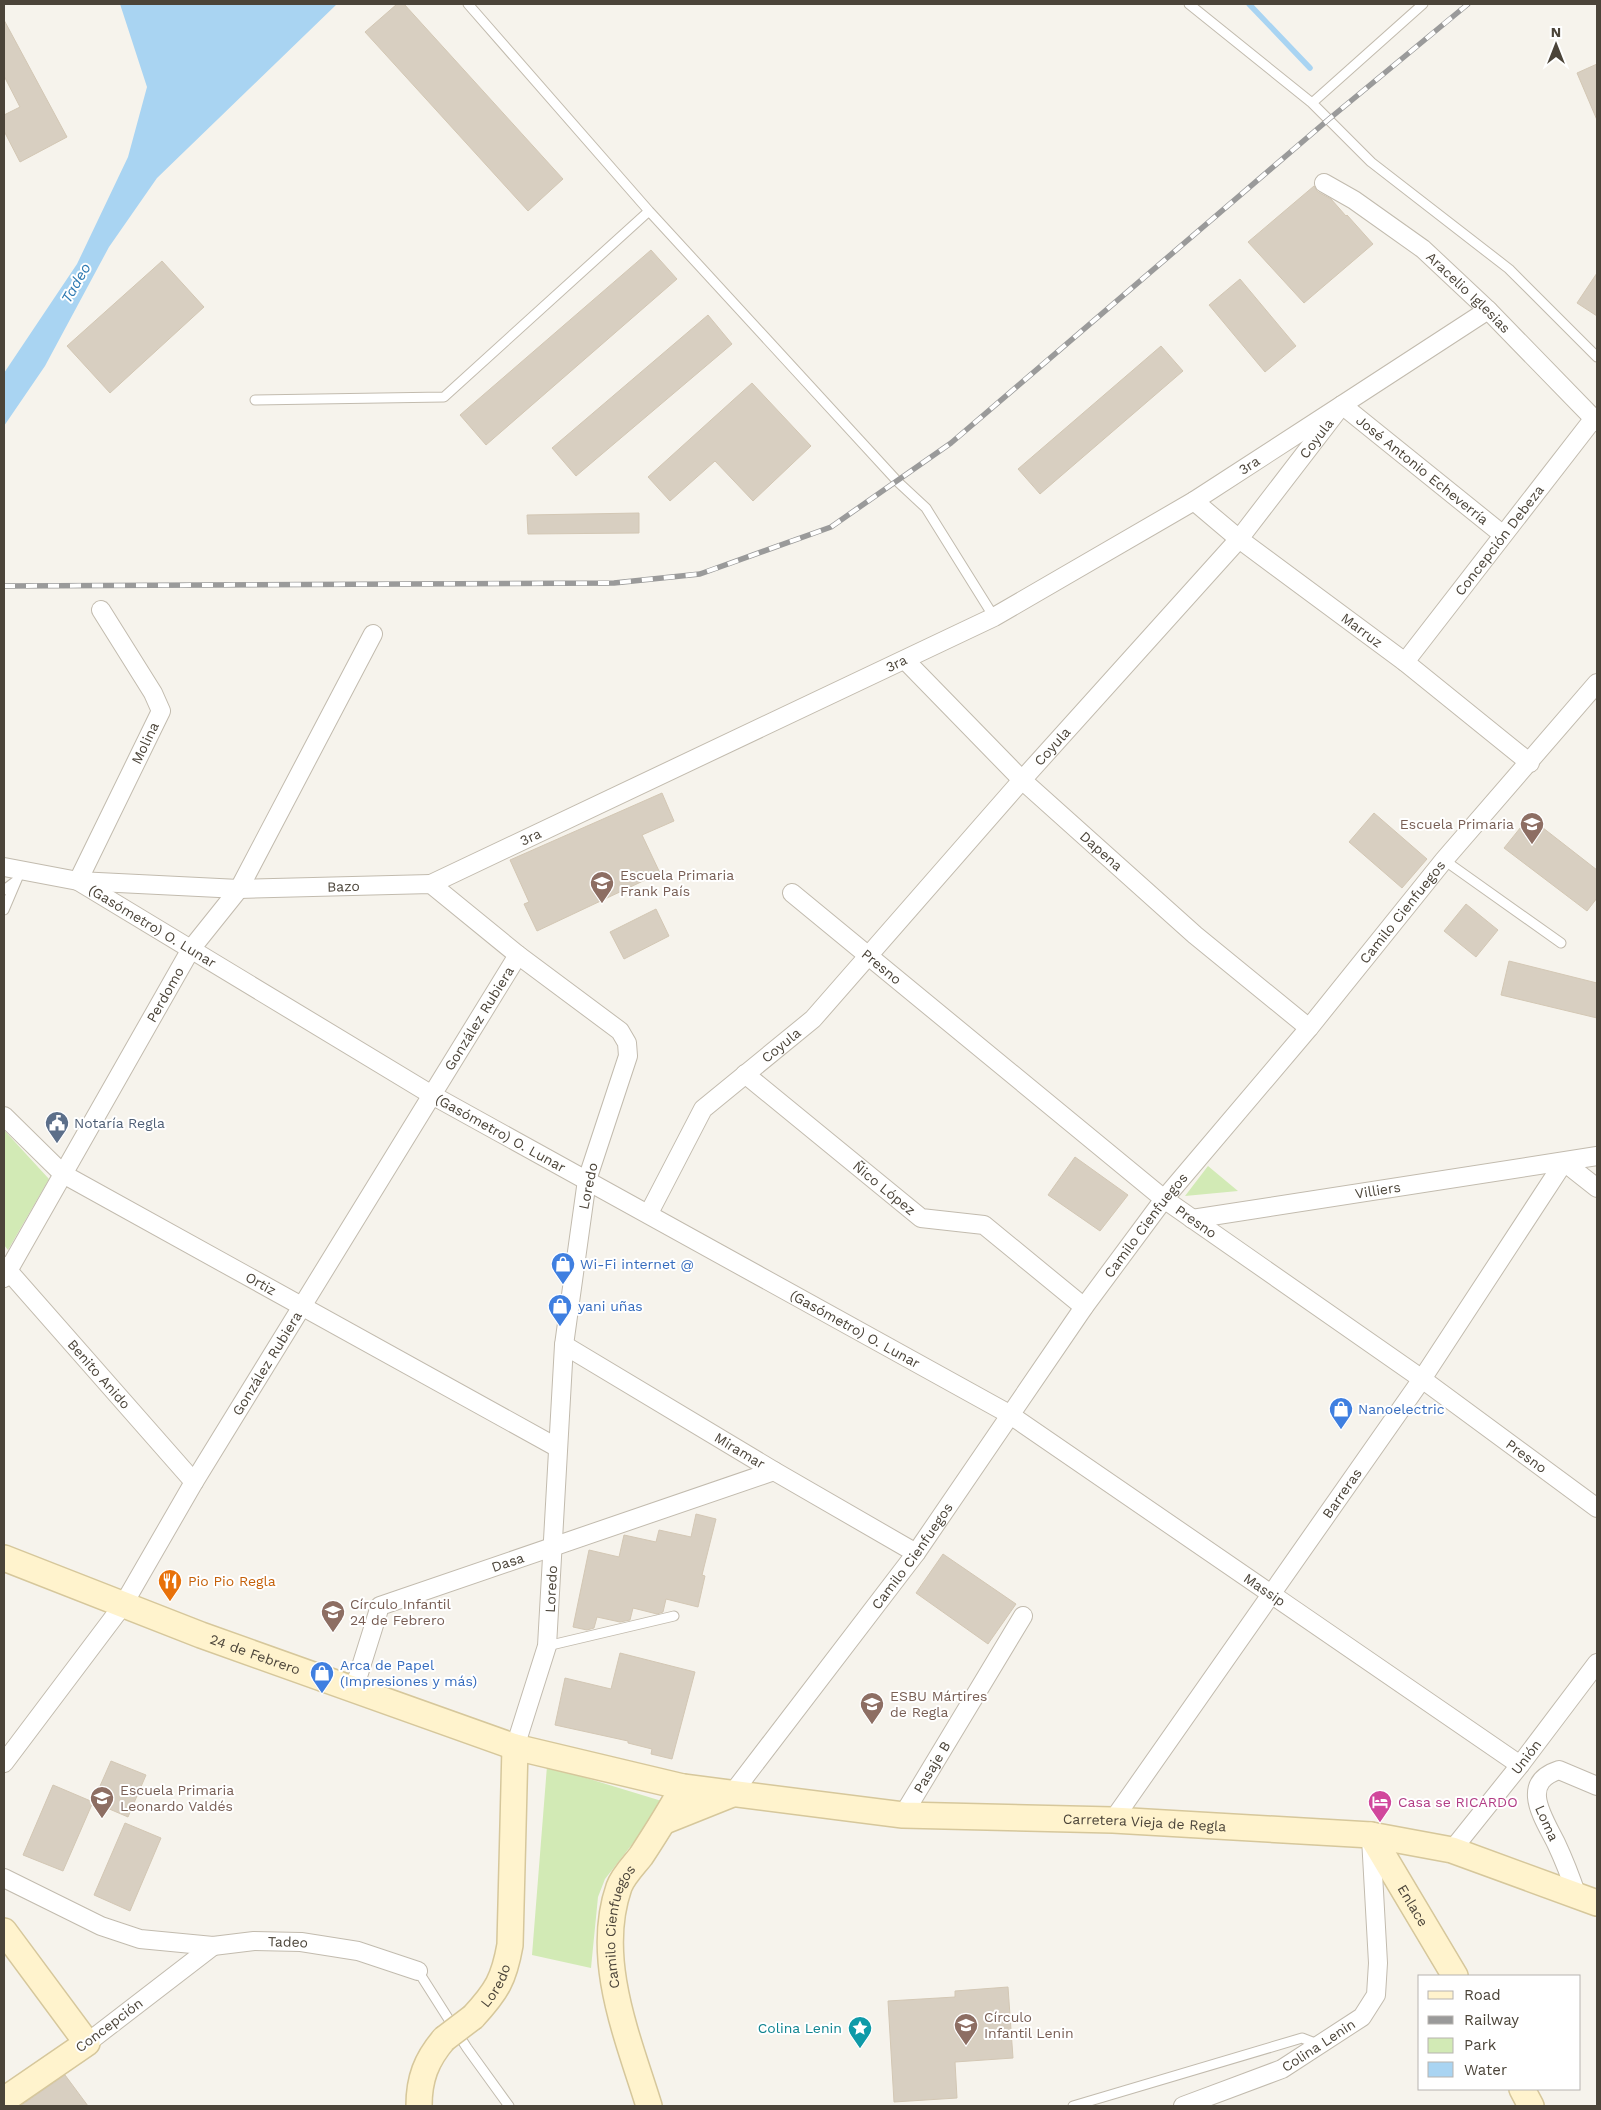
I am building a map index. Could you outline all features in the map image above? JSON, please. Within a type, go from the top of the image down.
[{"type":"main road","name":"24 de Febrero","points":[[4,1558],[123,1605],[515,1748],[683,1788]]},
{"type":"main road","name":"Loredo","points":[[420,2106],[420,2086],[431,2054],[444,2039],[473,2017],[487,2002],[504,1974],[510,1945],[515,1748]]},
{"type":"main road","name":"Carretera Vieja de Regla","points":[[683,1788],[903,1815],[1113,1820],[1371,1834],[1452,1850],[1587,1900]]},
{"type":"main road","name":"Camilo Cienfuegos","points":[[649,2106],[627,2037],[611,1974],[612,1917],[619,1885],[665,1821],[683,1788]]},
{"type":"main road","points":[[665,1821],[731,1795]]},
{"type":"main road","name":"Enlace","points":[[1371,1834],[1454,1975]]},
{"type":"main road","points":[[4,1931],[87,2043]]},
{"type":"main road","name":"Concepción","points":[[4,2100],[87,2043]]},
{"type":"street","name":"Aracelio Iglesias","points":[[1324,183],[1354,200],[1423,249],[1488,310],[1596,420]]},
{"type":"street","name":"Coyula","points":[[649,1213],[702,1109],[813,1018],[869,957],[1022,780],[1239,539],[1342,405],[1488,310]]},
{"type":"street","name":"3ra","points":[[431,884],[994,616],[1194,501],[1342,405]]},
{"type":"street","name":"José Antonio Echeverría","points":[[1342,405],[1502,534]]},
{"type":"street","name":"Concepción Debeza","points":[[1405,662],[1502,534],[1596,420]]},
{"type":"street","name":"Marruz","points":[[1194,501],[1239,539],[1405,662],[1530,763]]},
{"type":"street","name":"Molina","points":[[78,881],[161,711],[154,693],[101,610]]},
{"type":"street","name":"Perdomo","points":[[5,1271],[63,1174],[191,949],[239,889],[373,634]]},
{"type":"street","name":"Dapena","points":[[905,660],[1022,780],[1195,935],[1309,1028]]},
{"type":"street","name":"Camilo Cienfuegos","points":[[731,1795],[916,1553],[1084,1307],[1164,1199],[1309,1028],[1444,860],[1530,763],[1597,683]]},
{"type":"street","name":"Bazo","points":[[13,873],[78,881],[239,889],[431,884]]},
{"type":"street","name":"(Gasómetro) O. Lunar","points":[[78,881],[432,1095],[649,1213],[1010,1414]]},
{"type":"street","points":[[431,884],[518,954]]},
{"type":"street","name":"Presno","points":[[792,893],[1164,1199],[1422,1379],[1597,1508]]},
{"type":"street","name":"Loredo","points":[[515,1748],[548,1646],[564,1345],[587,1180],[628,1056],[627,1043],[620,1032],[518,954]]},
{"type":"street","name":"González Rubiera","points":[[4,1764],[123,1605],[194,1482],[518,954]]},
{"type":"street","name":"Ñico López","points":[[746,1074],[921,1218],[984,1225],[1084,1307]]},
{"type":"street","name":"Ortiz","points":[[4,1116],[63,1174],[558,1448]]},
{"type":"street","name":"Villiers","points":[[1192,1219],[1597,1156]]},
{"type":"street","points":[[1564,1162],[1597,1188]]},
{"type":"street","name":"Barreras","points":[[1113,1820],[1422,1379],[1564,1162]]},
{"type":"street","name":"Benito Anido","points":[[5,1271],[194,1482]]},
{"type":"street","name":"Miramar","points":[[564,1345],[774,1471],[916,1553]]},
{"type":"street","name":"Massip","points":[[1010,1414],[1520,1765]]},
{"type":"street","name":"Dasa","points":[[354,1689],[380,1606],[774,1471]]},
{"type":"street","name":"Pasaje B","points":[[903,1815],[1023,1616]]},
{"type":"street","name":"Unión","points":[[1452,1850],[1520,1765],[1597,1663]]},
{"type":"street","name":"Loma","points":[[1587,1900],[1568,1870],[1544,1821],[1536,1799],[1539,1785],[1548,1774],[1559,1770],[1597,1786]]},
{"type":"street","name":"Colina Lenin","points":[[1182,2106],[1282,2069],[1362,2017],[1376,1995],[1378,1963],[1371,1834]]},
{"type":"street","name":"Tadeo","points":[[4,1878],[101,1926],[140,1939],[213,1946],[254,1941],[301,1942],[358,1951],[418,1971]]},
{"type":"street","name":"Concepción","points":[[87,2043],[213,1946]]},
{"type":"lane","points":[[468,4],[649,211],[898,482],[926,508],[994,616]]},
{"type":"lane","points":[[1188,4],[1312,103],[1371,162],[1509,269],[1597,357]]},
{"type":"lane","points":[[1312,103],[1423,4]]},
{"type":"lane","points":[[255,400],[444,397],[649,211]]},
{"type":"lane","points":[[1444,860],[1561,943]]},
{"type":"lane","points":[[4,890],[13,873]]},
{"type":"lane","points":[[4,910],[13,873]]},
{"type":"lane","points":[[548,1646],[674,1616]]},
{"type":"lane","name":"Tadeo","points":[[418,1971],[467,2048],[509,2106]]},
{"type":"lane","points":[[1073,2106],[1302,2038],[1321,2045]]},
{"type":"green space","points":[[4,1130],[49,1179],[8,1250],[4,1245]]},
{"type":"green space","points":[[1208,1166],[1238,1191],[1185,1196]]},
{"type":"green space","points":[[547,1766],[665,1802],[605,1879],[598,1897],[591,1968],[532,1955]]},
{"type":"water","points":[[120,4],[337,4],[157,178],[109,247],[45,366],[4,426],[4,373],[77,264],[128,157],[147,87]]},
{"type":"building","points":[[397,4],[404,4],[563,179],[528,211],[365,32]]},
{"type":"building","points":[[4,20],[67,137],[20,162],[4,131],[4,115],[20,107],[4,76]]},
{"type":"building","points":[[1597,64],[1597,120],[1577,73]]},
{"type":"building","points":[[1314,186],[1318,192],[1331,199],[1373,244],[1304,303],[1248,242]]},
{"type":"building","points":[[651,250],[677,279],[486,445],[460,415]]},
{"type":"building","points":[[162,261],[204,307],[110,393],[67,346]]},
{"type":"building","points":[[1597,273],[1597,316],[1577,303]]},
{"type":"building","points":[[1240,279],[1296,346],[1265,372],[1209,305]]},
{"type":"building","points":[[708,315],[732,344],[576,476],[552,448]]},
{"type":"building","points":[[1161,346],[1183,371],[1040,494],[1018,469]]},
{"type":"building","points":[[752,383],[811,446],[753,501],[715,461],[670,501],[648,477]]},
{"type":"building","points":[[639,513],[639,533],[528,534],[527,515]]},
{"type":"building","points":[[662,793],[674,821],[642,835],[660,873],[537,931],[524,904],[529,902],[510,860]]},
{"type":"building","points":[[1374,813],[1427,859],[1402,888],[1349,842]]},
{"type":"building","points":[[1529,817],[1597,870],[1597,898],[1587,911],[1504,848]]},
{"type":"building","points":[[1466,904],[1498,930],[1476,957],[1444,931]]},
{"type":"building","points":[[656,909],[669,936],[624,959],[610,932]]},
{"type":"building","points":[[1509,961],[1597,983],[1597,1018],[1501,995]]},
{"type":"building","points":[[1075,1157],[1128,1195],[1100,1231],[1048,1195]]},
{"type":"building","points":[[696,1514],[716,1519],[702,1575],[705,1576],[698,1607],[666,1599],[663,1612],[657,1614],[633,1608],[630,1620],[620,1622],[597,1617],[594,1628],[587,1630],[573,1627],[589,1550],[619,1557],[624,1535],[656,1542],[659,1530],[691,1537]]},
{"type":"building","points":[[943,1554],[1016,1604],[988,1644],[916,1593]]},
{"type":"building","points":[[620,1653],[695,1672],[672,1759],[651,1754],[652,1749],[628,1743],[628,1741],[555,1725],[565,1678],[611,1689]]},
{"type":"building","points":[[111,1761],[146,1775],[128,1817],[93,1802]]},
{"type":"building","points":[[53,1785],[93,1802],[63,1871],[23,1855]]},
{"type":"building","points":[[125,1823],[161,1838],[130,1911],[94,1895]]},
{"type":"building","points":[[1008,1987],[1013,2058],[955,2062],[957,2098],[894,2102],[888,2001],[955,1997],[955,1991]]},
{"type":"building","points":[[65,2075],[88,2106],[20,2106]]},
{"type":"waterway","points":[[1249,4],[1310,68]]},
{"type":"railway","points":[[4,586],[614,583],[700,574],[831,527],[951,443],[1329,119],[1468,4]]},
{"type":"place","name":"Escuela Primaria","points":[[1532,845]]},
{"type":"place","name":"Escuela Primaria Frank País","points":[[602,904]]},
{"type":"place","name":"Notaría Regla","points":[[57,1144]]},
{"type":"place","name":"Wi-Fi internet @","points":[[563,1285]]},
{"type":"place","name":"yani uñas","points":[[560,1327]]},
{"type":"place","name":"Nanoelectric","points":[[1341,1430]]},
{"type":"place","name":"Pio Pio Regla","points":[[170,1602]]},
{"type":"place","name":"Círculo Infantil 24 de Febrero","points":[[333,1633]]},
{"type":"place","name":"Arca de Papel (Impresiones y más)","points":[[322,1694]]},
{"type":"place","name":"ESBU Mártires de Regla","points":[[872,1725]]},
{"type":"place","name":"Escuela Primaria Leonardo Valdés","points":[[102,1819]]},
{"type":"place","name":"Casa se RICARDO","points":[[1380,1823]]},
{"type":"place","name":"Círculo Infantil Lenin","points":[[966,2046]]},
{"type":"place","name":"Colina Lenin","points":[[860,2049]]}]
